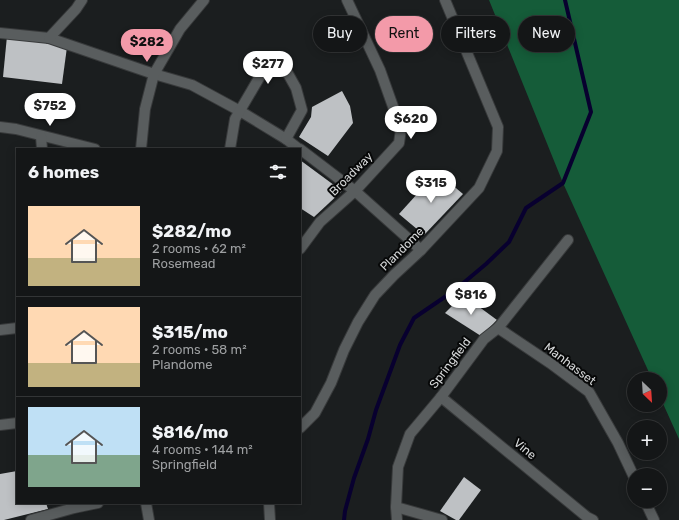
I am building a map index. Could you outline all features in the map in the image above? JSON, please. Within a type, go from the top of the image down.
[{"type":"street","points":[[49,38],[76,9],[82,0]]},
{"type":"street","points":[[141,148],[145,109],[154,74],[180,28],[204,0]]},
{"type":"street","name":"Broadway","points":[[301,248],[320,222],[355,191],[399,143],[401,129],[380,70],[347,0]]},
{"type":"street","name":"Plandome","points":[[301,427],[315,413],[331,383],[347,343],[375,295],[421,250],[479,188],[497,151],[498,127],[445,0]]},
{"type":"street","points":[[0,33],[49,38],[154,74],[192,85],[240,111],[299,148]]},
{"type":"street","points":[[230,148],[235,119],[262,73],[275,68],[287,72],[296,88],[302,110],[286,139]]},
{"type":"street","points":[[0,127],[16,129],[91,148]]},
{"type":"street","points":[[41,136],[42,148]]},
{"type":"street","points":[[301,150],[355,191],[421,250]]},
{"type":"street","name":"Springfield","points":[[397,520],[396,507],[398,467],[410,434],[441,397],[484,339],[498,328],[568,240]]},
{"type":"street","points":[[0,330],[16,328]]},
{"type":"street","name":"Manhasset","points":[[498,328],[550,363],[589,392],[618,442],[630,468]]},
{"type":"street","name":"Vine","points":[[441,397],[587,517],[593,520]]},
{"type":"street","points":[[0,425],[16,423]]},
{"type":"street","points":[[31,520],[93,504]]},
{"type":"street","points":[[146,504],[149,520]]},
{"type":"street","points":[[270,504],[270,520]]},
{"type":"street","points":[[396,507],[442,520]]},
{"type":"street","points":[[648,508],[654,520]]},
{"type":"green space","points":[[489,0],[679,0],[679,439],[667,412],[667,372],[649,372],[563,183],[510,52],[510,16],[495,16]]},
{"type":"building","points":[[7,36],[49,41],[67,47],[62,84],[3,77]]},
{"type":"building","points":[[342,91],[350,106],[353,123],[328,156],[299,137],[311,117],[312,107]]},
{"type":"building","points":[[301,161],[342,191],[314,217],[301,209]]},
{"type":"building","points":[[437,172],[463,194],[424,235],[399,214]]},
{"type":"building","points":[[463,295],[497,320],[481,336],[445,313]]},
{"type":"building","points":[[16,471],[16,504],[46,504],[48,509],[0,520],[0,474]]},
{"type":"building","points":[[464,477],[481,490],[459,520],[456,520],[440,511]]},
{"type":"waterway","points":[[344,520],[354,478],[368,439],[376,410],[400,345],[414,318],[455,290],[486,264],[509,242],[526,208],[563,183],[591,112],[565,0]]}]
